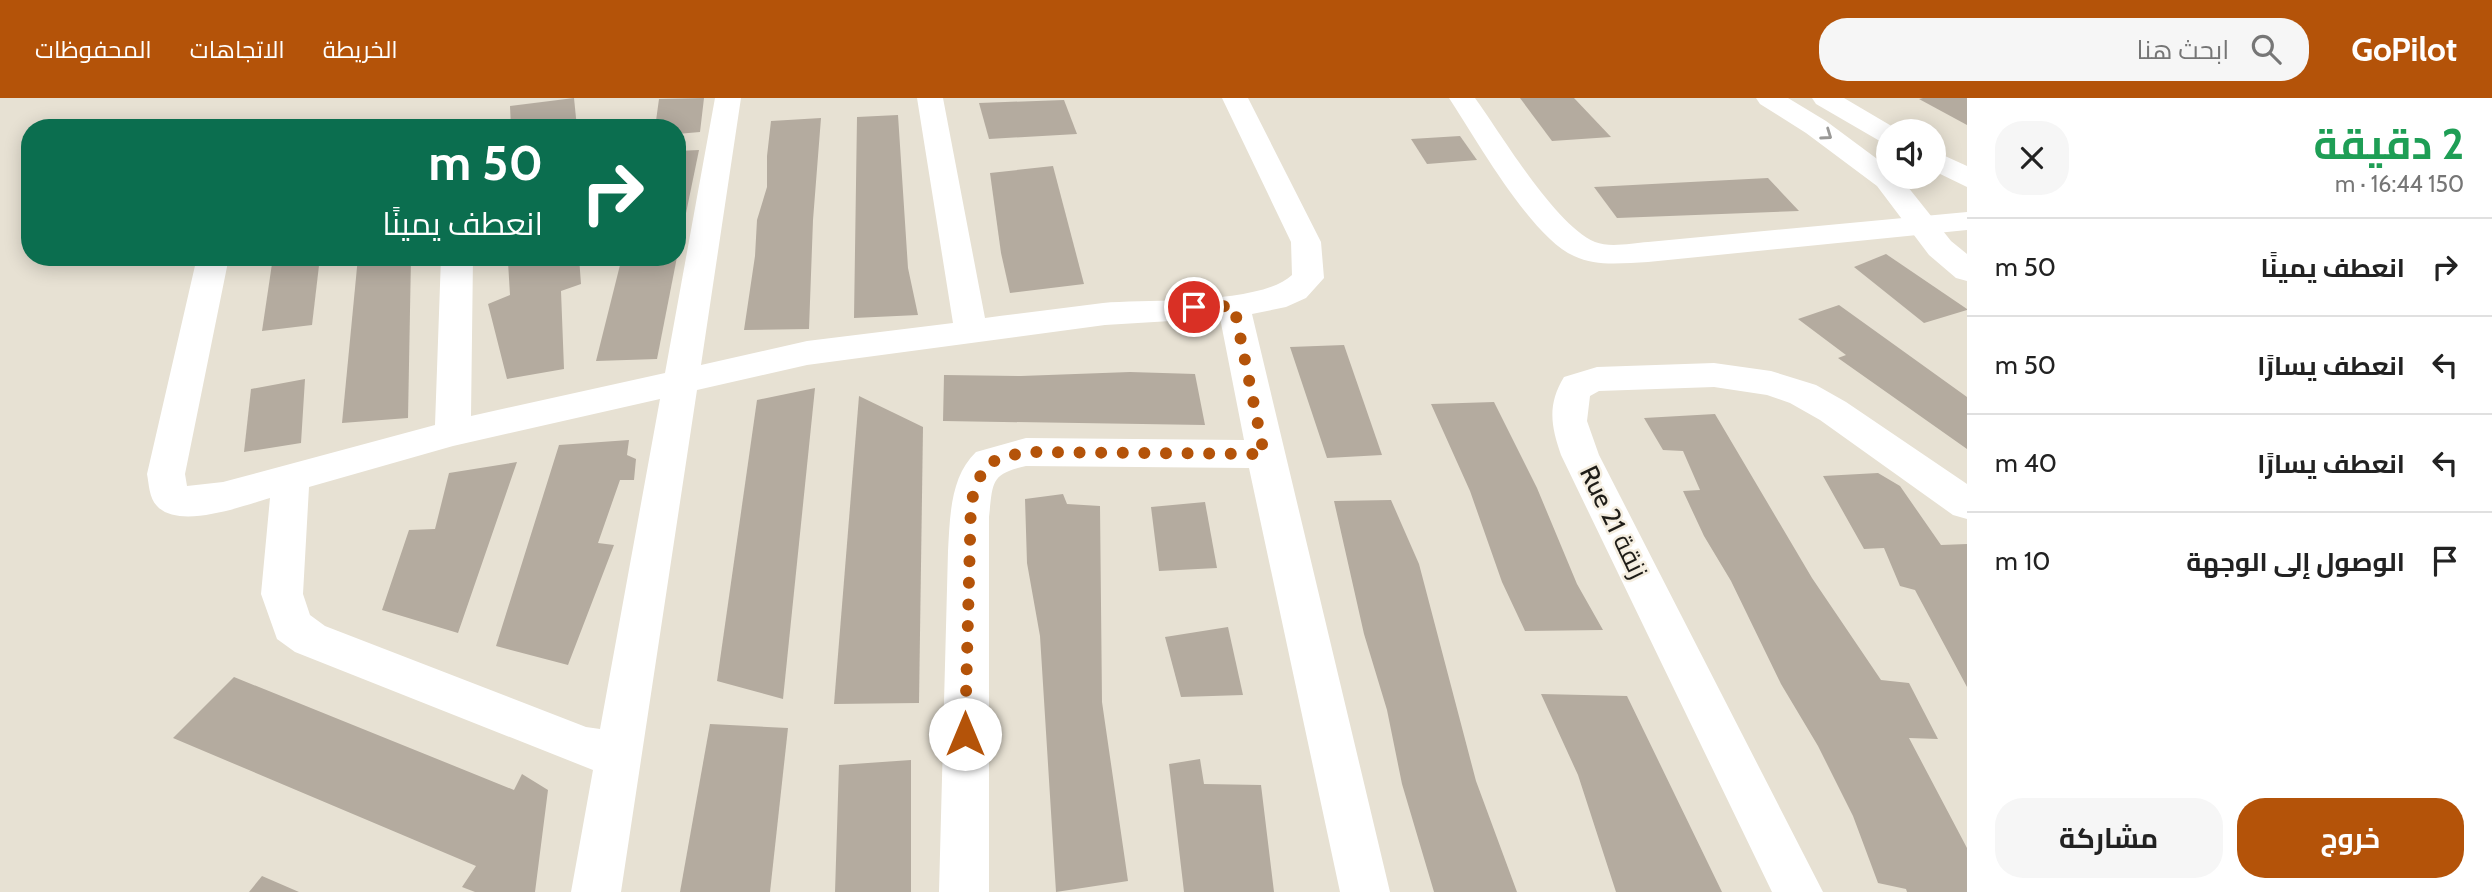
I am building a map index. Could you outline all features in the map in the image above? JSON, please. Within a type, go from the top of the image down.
[{"type":"street","points":[[596,892],[729,98]]},
{"type":"street","points":[[930,98],[971,332]]},
{"type":"street","points":[[211,266],[166,474],[170,495],[180,502],[202,502],[453,433],[807,353],[1105,314],[1234,306],[1274,299],[1295,291],[1308,278],[1306,242],[1235,98]]},
{"type":"street","points":[[1462,98],[1547,219],[1567,239],[1582,248],[1605,254],[1967,220]]},
{"type":"street","points":[[1769,98],[1816,127],[1887,180],[1940,248],[1967,271]]},
{"type":"street","points":[[1825,98],[1876,127]]},
{"type":"street","points":[[1946,167],[1967,178]]},
{"type":"street","points":[[453,433],[457,266]]},
{"type":"street","points":[[1234,306],[1264,454],[1365,892]]},
{"type":"street","name":"Rue 21 زنقة","points":[[1798,892],[1580,455],[1568,421],[1568,402],[1576,386],[1597,379],[1714,374],[1771,383],[1803,394],[1833,411],[1967,503]]},
{"type":"street","points":[[964,892],[968,551],[971,502],[982,470],[988,463],[999,458],[1026,452],[1264,454]]},
{"type":"street","points":[[291,478],[282,594],[292,626],[310,639],[586,748],[620,753]]},
{"type":"building","points":[[574,98],[576,119],[511,119],[510,106]]},
{"type":"building","points":[[704,98],[700,132],[686,133],[686,119],[656,119],[659,99]]},
{"type":"building","points":[[1520,98],[1574,98],[1611,137],[1552,141]]},
{"type":"building","points":[[1967,98],[1967,125],[1919,99]]},
{"type":"building","points":[[1064,100],[1077,134],[989,139],[979,103]]},
{"type":"building","points":[[898,115],[908,268],[918,315],[854,318],[857,117]]},
{"type":"building","points":[[821,118],[813,220],[809,329],[744,330],[755,256],[757,220],[767,187],[771,121]]},
{"type":"building","points":[[1460,136],[1477,160],[1427,164],[1411,139]]},
{"type":"building","points":[[699,150],[686,213],[686,151]]},
{"type":"building","points":[[1053,166],[1084,284],[1010,293],[1001,253],[990,173]]},
{"type":"building","points":[[1768,178],[1799,211],[1617,218],[1594,187]]},
{"type":"building","points":[[1886,254],[1967,310],[1924,323],[1854,267]]},
{"type":"building","points":[[272,266],[319,266],[312,325],[262,331]]},
{"type":"building","points":[[357,266],[411,266],[408,418],[342,423]]},
{"type":"building","points":[[508,266],[580,266],[581,284],[561,291],[564,369],[507,379],[488,304],[510,295]]},
{"type":"building","points":[[620,266],[675,266],[657,359],[596,361]]},
{"type":"building","points":[[1839,305],[1967,397],[1967,449],[1838,358],[1846,355],[1798,319]]},
{"type":"building","points":[[1344,345],[1382,455],[1327,458],[1290,347]]},
{"type":"building","points":[[1130,372],[1195,374],[1205,425],[943,421],[944,375],[1021,376]]},
{"type":"building","points":[[305,379],[301,443],[244,452],[251,389]]},
{"type":"building","points":[[815,388],[783,699],[717,681],[757,400]]},
{"type":"building","points":[[859,396],[923,427],[919,703],[834,704]]},
{"type":"building","points":[[1494,402],[1537,488],[1577,584],[1603,630],[1525,631],[1502,582],[1470,491],[1431,404]]},
{"type":"building","points":[[1715,414],[1812,578],[1881,680],[1909,683],[1938,739],[1909,738],[1967,848],[1967,892],[1907,892],[1906,889],[1878,883],[1853,816],[1818,746],[1781,684],[1683,491],[1700,490],[1683,451],[1663,450],[1644,418]]},
{"type":"building","points":[[629,440],[627,455],[636,459],[634,480],[620,480],[598,543],[614,545],[568,665],[496,646],[559,445]]},
{"type":"building","points":[[517,462],[458,633],[382,610],[409,530],[435,529],[449,473]]},
{"type":"building","points":[[1878,473],[1900,486],[1941,545],[1967,544],[1967,687],[1915,590],[1900,586],[1884,548],[1864,549],[1823,476]]},
{"type":"building","points":[[1063,494],[1067,504],[1100,506],[1102,702],[1128,881],[1056,892],[1040,636],[1027,563],[1025,499]]},
{"type":"building","points":[[1391,500],[1419,564],[1476,781],[1517,892],[1434,892],[1402,784],[1387,710],[1364,634],[1334,501]]},
{"type":"building","points":[[1205,502],[1217,568],[1159,571],[1151,507]]},
{"type":"building","points":[[1228,627],[1243,695],[1181,697],[1165,637]]},
{"type":"building","points":[[234,677],[514,790],[522,774],[548,790],[535,892],[475,892],[462,887],[476,866],[173,738]]},
{"type":"building","points":[[1541,694],[1627,696],[1722,892],[1616,892],[1578,775]]},
{"type":"building","points":[[710,724],[788,728],[770,892],[680,892]]},
{"type":"building","points":[[1200,759],[1204,784],[1261,785],[1274,892],[1184,892],[1169,764]]},
{"type":"building","points":[[911,760],[911,892],[835,892],[839,765]]},
{"type":"building","points":[[262,876],[299,892],[249,892]]},
{"type":"route","points":[[965,734],[971,502],[982,470],[988,463],[1026,452],[1264,454],[1234,306],[1194,307]]}]
